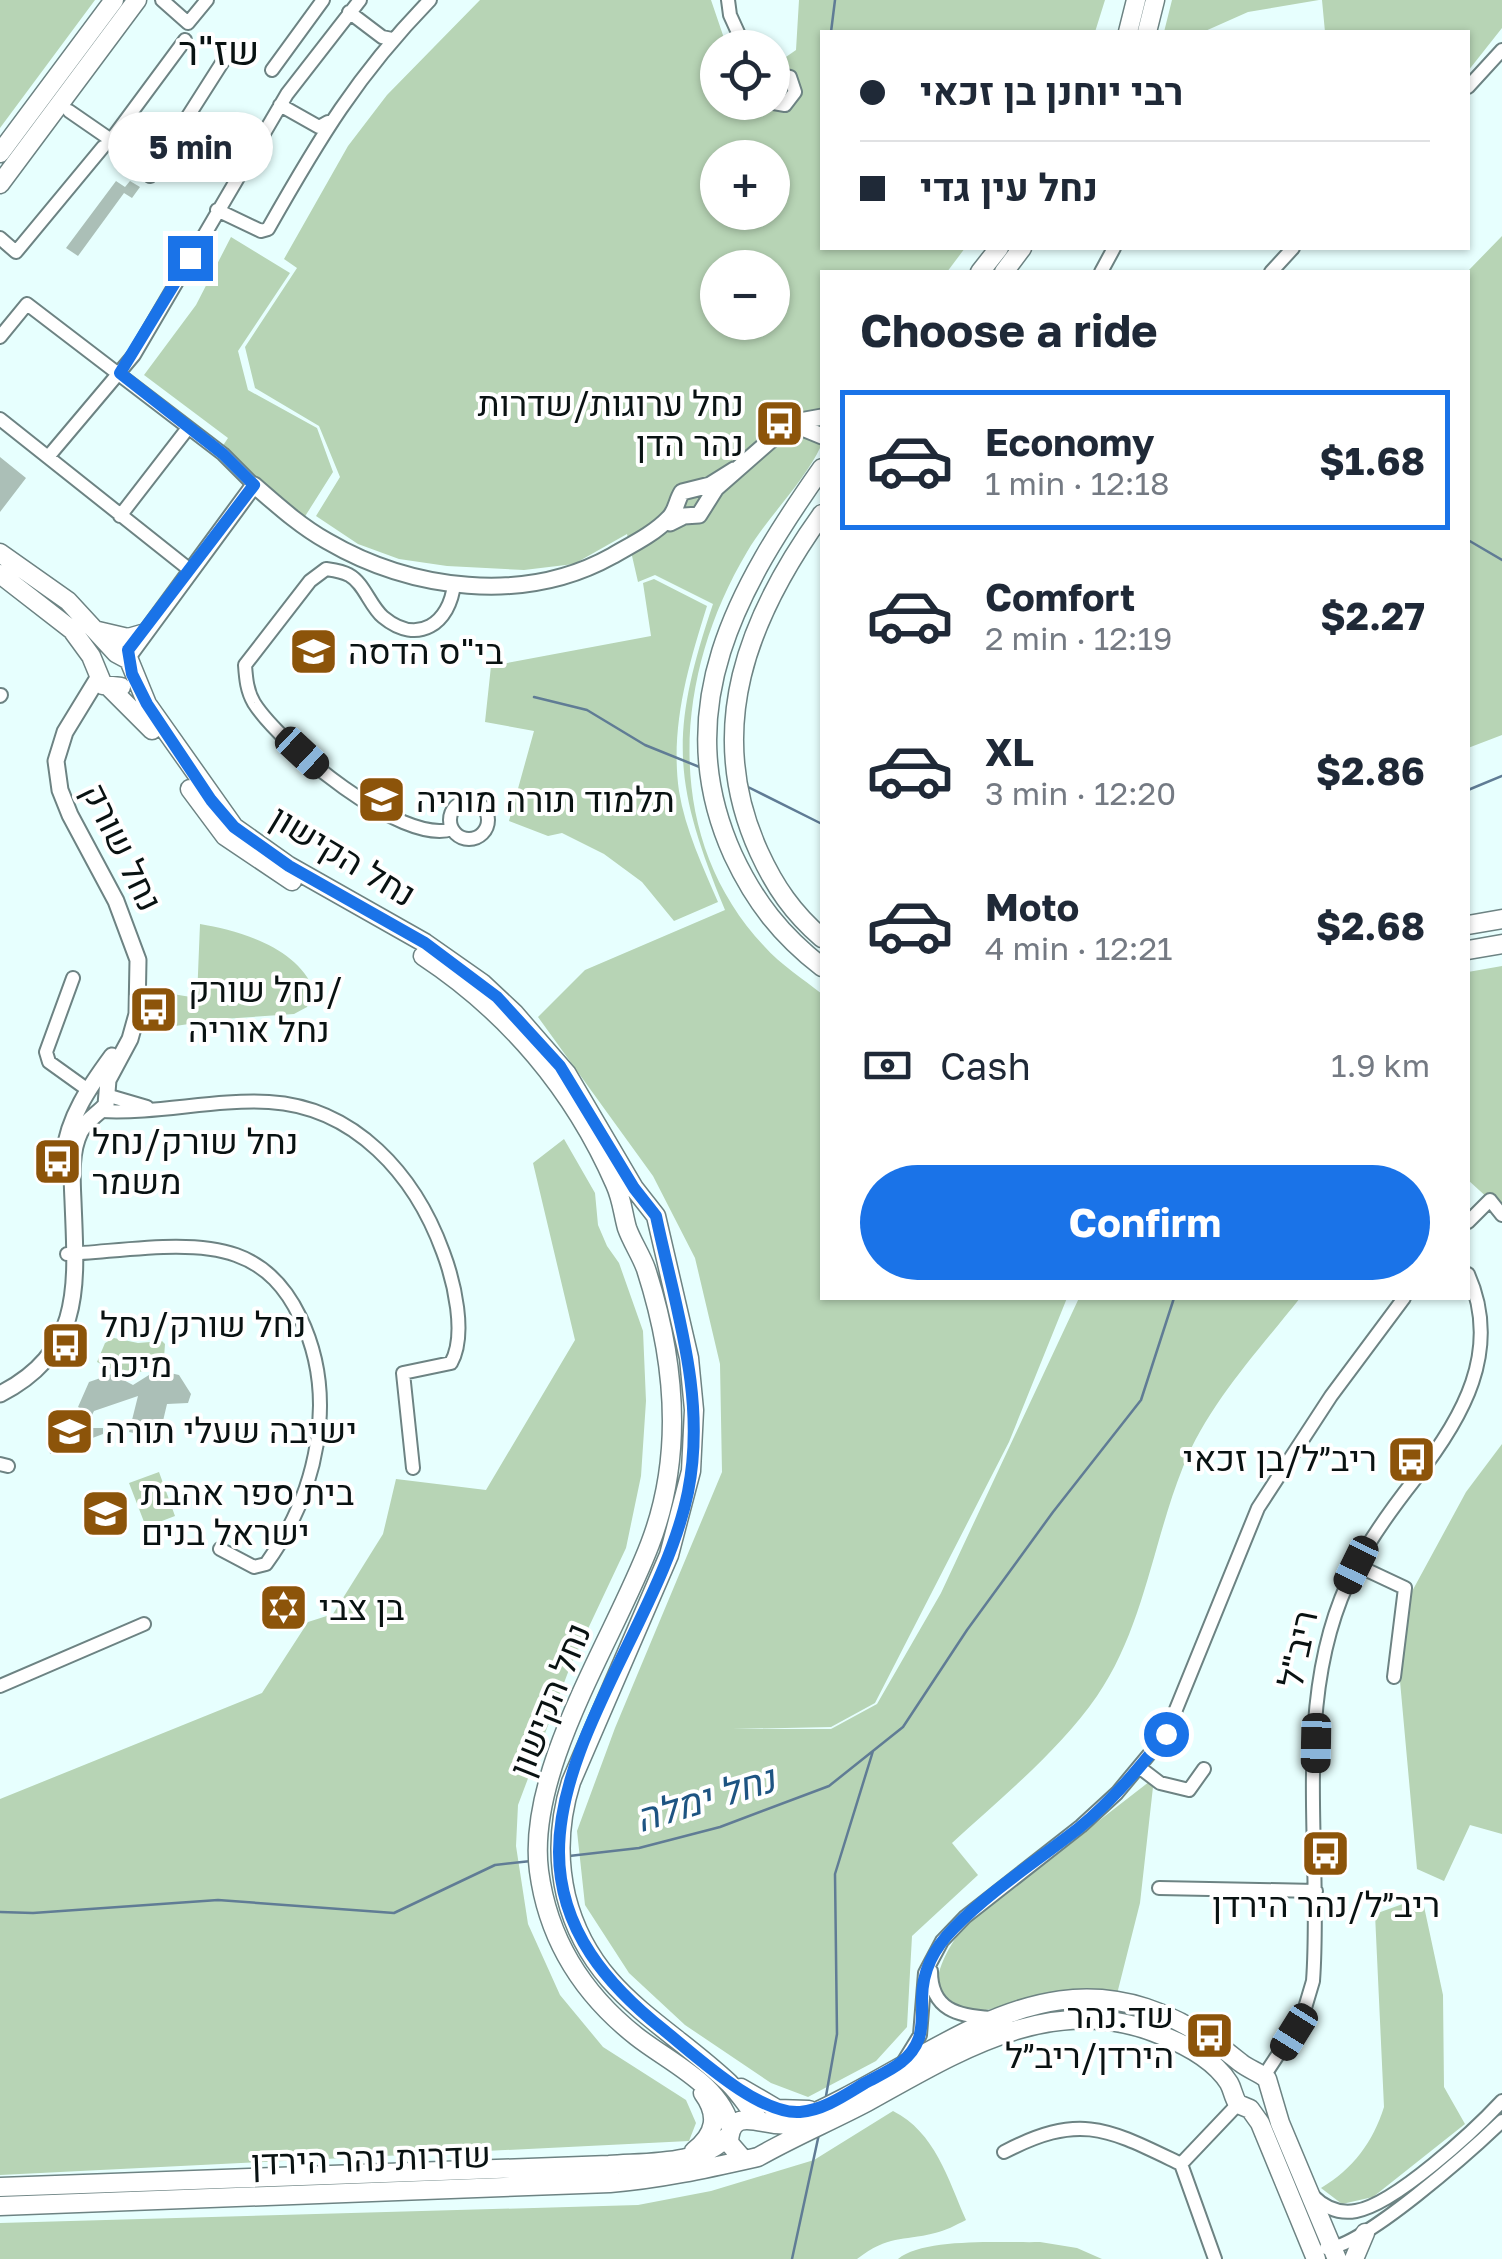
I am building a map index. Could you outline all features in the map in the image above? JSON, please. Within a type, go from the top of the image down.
[{"type":"main road","points":[[0,153],[114,0]]},
{"type":"main road","points":[[0,184],[137,0]]},
{"type":"main road","points":[[1128,30],[1136,0]]},
{"type":"main road","points":[[1148,30],[1155,0]]},
{"type":"main road","points":[[982,270],[997,250]]},
{"type":"main road","points":[[820,471],[780,528],[730,623],[714,671],[706,752],[719,824],[752,896],[780,932],[820,965]]},
{"type":"main road","points":[[820,517],[776,588],[754,634],[739,678],[733,754],[744,819],[775,886],[820,936]]},
{"type":"main road","name":"נחל הקישון","points":[[0,553],[54,590],[125,662],[147,704],[211,800],[234,827],[264,850],[452,960],[514,1013],[560,1066],[655,1221],[689,1358],[694,1433],[690,1482],[669,1555],[578,1762],[566,1799],[559,1854],[568,1901],[594,1962],[695,2068],[719,2099],[729,2133]]},
{"type":"main road","name":"נחל הקישון","points":[[0,574],[72,630],[85,645],[103,681],[146,721],[201,807],[233,843],[441,968],[474,992],[524,1041],[551,1073],[615,1184],[654,1296],[668,1361],[673,1433],[667,1487],[642,1565],[550,1775],[538,1855],[550,1917],[576,1974],[623,2026],[695,2068]]},
{"type":"main road","points":[[98,631],[128,638],[142,634]]},
{"type":"main road","points":[[101,659],[125,662],[124,686],[103,681],[101,659]]},
{"type":"main road","points":[[1470,925],[1502,919]]},
{"type":"main road","points":[[1470,950],[1502,944]]},
{"type":"main road","points":[[640,1208],[655,1221],[645,1239],[629,1228],[631,1213],[640,1208]]},
{"type":"main road","points":[[1117,2002],[1201,2034],[1262,2079],[1328,2256],[1307,2238],[1260,2122],[1214,2065],[1192,2049],[1136,2025],[1091,2018],[1048,2021],[976,2043],[762,2154],[742,2158],[731,2149],[729,2133],[745,2118],[789,2124],[990,2018],[1044,2003],[1117,2002]]},
{"type":"main road","points":[[695,2068],[776,2109],[802,2112],[824,2107]]},
{"type":"main road","points":[[695,2068],[728,2082],[761,2122],[770,2140],[762,2154]]},
{"type":"main road","points":[[682,2157],[702,2144],[714,2124],[712,2108],[695,2068]]},
{"type":"main road","points":[[1240,2100],[1241,2074],[1262,2079]]},
{"type":"main road","points":[[1240,2100],[1266,2102],[1262,2079]]},
{"type":"main road","name":"שדרות נהר הירדן","points":[[0,2187],[609,2164],[682,2157],[708,2150],[729,2133]]},
{"type":"main road","name":"שדרות נהר הירדן","points":[[0,2206],[610,2183],[692,2174],[742,2158]]},
{"type":"main road","points":[[1354,2259],[1364,2233]]},
{"type":"street","points":[[162,0],[188,23],[207,0]]},
{"type":"street","points":[[272,70],[323,0]]},
{"type":"street","points":[[48,456],[120,373],[280,105],[360,0]]},
{"type":"street","points":[[217,210],[261,230],[268,229],[328,122],[392,39],[430,0]]},
{"type":"street","points":[[728,0],[737,30]]},
{"type":"street","points":[[349,12],[382,37],[392,39]]},
{"type":"street","points":[[69,110],[111,140],[185,40]]},
{"type":"street","points":[[1470,86],[1502,50]]},
{"type":"street","points":[[150,176],[227,55]]},
{"type":"street","points":[[280,105],[318,127],[328,122]]},
{"type":"street","points":[[0,238],[16,252],[102,146]]},
{"type":"street","points":[[1272,270],[1291,250]]},
{"type":"street","points":[[0,337],[27,304],[223,454],[294,519],[355,556],[420,578],[454,584],[506,586],[573,574],[661,526],[680,511],[682,492],[699,496],[781,431],[800,421],[820,417]]},
{"type":"street","points":[[0,419],[190,570]]},
{"type":"street","points":[[120,516],[188,428]]},
{"type":"street","points":[[781,431],[805,429],[820,435]]},
{"type":"street","points":[[125,662],[254,485]]},
{"type":"street","points":[[680,511],[699,515],[699,496]]},
{"type":"street","points":[[452,828],[428,831],[402,821],[323,773],[255,705],[246,682],[245,666],[310,582],[326,569],[354,579],[384,618],[415,628],[430,628],[442,620],[452,602],[454,584]]},
{"type":"street","name":"נחל שורק","points":[[0,1390],[40,1367],[61,1336],[72,1307],[75,1148],[137,1014],[140,985],[133,938],[84,844],[56,774],[61,740],[103,681]]},
{"type":"street","points":[[72,978],[46,1052],[50,1062],[96,1098],[169,1109],[258,1102],[306,1108],[362,1135],[402,1175],[431,1223],[445,1256],[458,1344],[451,1363],[412,1368],[403,1374],[413,1468]]},
{"type":"street","points":[[1471,1218],[1490,1200],[1502,1215]]},
{"type":"street","points":[[71,1254],[193,1248],[230,1253],[266,1270],[293,1303],[311,1340],[317,1364],[320,1411],[315,1457],[297,1504],[266,1564],[258,1568],[220,1549]]},
{"type":"street","name":"ריב\"ל","points":[[1262,2079],[1294,2032],[1308,2002],[1316,1948],[1318,1680],[1338,1604],[1356,1565],[1465,1415],[1486,1376],[1493,1342],[1491,1310],[1486,1296],[1470,1276]]},
{"type":"street","points":[[904,2062],[920,2034],[924,1973],[942,1941],[965,1917],[1081,1826],[1139,1768],[1173,1720],[1258,1508],[1331,1396],[1403,1300]]},
{"type":"street","points":[[1356,1565],[1405,1588],[1394,1677]]},
{"type":"street","points":[[0,1686],[144,1624]]},
{"type":"street","points":[[1139,1768],[1160,1783],[1189,1790],[1204,1769]]},
{"type":"street","points":[[1159,1888],[1316,1892]]},
{"type":"street","points":[[942,1941],[931,1972],[938,2000],[952,2012],[990,2018]]},
{"type":"street","points":[[1181,2164],[1240,2100]]},
{"type":"street","points":[[1306,2189],[1334,2210],[1353,2212],[1375,2205],[1452,2148],[1502,2101]]},
{"type":"street","points":[[1328,2256],[1451,2166],[1502,2121]]},
{"type":"street","points":[[1004,2152],[1048,2132],[1072,2127],[1102,2130],[1181,2164],[1215,2259]]},
{"type":"green space","points":[[0,0],[95,0],[0,128]]},
{"type":"green space","points":[[480,0],[711,0],[721,30],[700,30],[700,120],[790,120],[790,54],[796,50],[799,0],[1105,0],[1096,30],[820,30],[820,250],[964,250],[948,270],[820,270],[820,448],[747,552],[723,599],[704,650],[693,701],[690,754],[694,805],[708,855],[731,902],[764,946],[820,992],[820,1300],[1066,1300],[1009,1442],[875,1703],[831,1727],[732,1729],[831,1729],[877,1704],[941,1593],[1078,1300],[1298,1300],[1236,1378],[1194,1444],[1173,1495],[1126,1642],[1097,1696],[1047,1755],[952,1843],[978,1875],[912,1936],[907,2027],[876,2061],[808,2097],[771,2083],[685,2025],[629,1973],[585,1905],[577,1831],[615,1728],[722,1472],[720,1364],[695,1258],[653,1176],[538,1017],[585,970],[725,910],[695,827],[683,758],[689,689],[713,604],[655,575],[638,582],[627,534],[574,564],[524,570],[447,566],[399,559],[358,544],[316,516],[340,477],[319,426],[255,388],[245,347],[297,268],[284,259],[348,146],[387,95]]},
{"type":"green space","points":[[1172,0],[1319,0],[1248,12],[1208,30],[1164,30]]},
{"type":"green space","points":[[1322,0],[1502,0],[1502,28],[1470,68],[1470,30],[1325,30]]},
{"type":"green space","points":[[1502,236],[1502,735],[1470,747],[1470,270]]},
{"type":"green space","points":[[231,237],[290,273],[238,351],[248,390],[317,428],[333,472],[304,518],[222,447],[228,438],[144,375],[196,305]]},
{"type":"green space","points":[[654,579],[707,606],[682,697],[677,767],[686,819],[718,902],[674,921],[642,882],[604,854],[562,833],[548,836],[509,821],[534,731],[485,722],[491,666],[651,636],[643,583]]},
{"type":"green space","points":[[200,924],[250,937],[296,963],[314,991],[307,1007],[294,1014],[148,1030],[154,991],[197,998]]},
{"type":"green space","points":[[1502,966],[1502,1211],[1470,1182],[1470,972]]},
{"type":"green space","points":[[564,1139],[595,1193],[598,1225],[619,1263],[643,1331],[646,1401],[641,1476],[626,1548],[570,1667],[518,1805],[516,1846],[528,1924],[560,1995],[603,2047],[686,2100],[696,2123],[689,2141],[0,2175],[0,1799],[262,1693],[308,1622],[333,1614],[383,1534],[396,1479],[486,1490],[575,1340],[533,1163]]},
{"type":"green space","points":[[114,1338],[138,1343],[162,1341],[164,1358],[138,1373],[118,1372],[97,1362],[105,1343]]},
{"type":"green space","points":[[1502,1444],[1502,1834],[1470,1825],[1444,1881],[1417,1869],[1398,1659],[1403,1608],[1466,1492]]},
{"type":"green space","points":[[159,1472],[175,1516],[146,1527],[129,1483]]},
{"type":"green space","points":[[1154,1778],[1140,1903],[1117,1994],[1047,1995],[980,2011],[952,2008],[942,2000],[938,1975],[950,1947],[967,1923]]},
{"type":"green space","points":[[1422,1897],[1443,1995],[1444,2087],[1465,2124],[1373,2197],[1342,2204],[1321,2188],[1360,2154],[1384,2107],[1375,1914]]},
{"type":"green space","points":[[893,2111],[920,2131],[930,2144],[966,2220],[939,2232],[887,2242],[857,2259],[0,2259],[0,2223],[638,2205],[711,2191],[814,2160]]},
{"type":"green space","points":[[1040,2242],[1077,2248],[1102,2259],[898,2259],[910,2252],[945,2244]]},
{"type":"building","points":[[116,181],[125,187],[130,181],[140,187],[132,198],[124,193],[78,256],[66,248]]},
{"type":"building","points":[[0,457],[26,478],[0,512]]},
{"type":"building","points":[[157,1370],[179,1375],[191,1394],[188,1403],[167,1404],[159,1438],[129,1432],[138,1396],[92,1415],[78,1407],[89,1382],[112,1374],[133,1385]]},
{"type":"building","points":[[92,1416],[87,1428],[103,1428],[103,1434],[50,1454],[47,1433],[51,1433],[51,1421]]},
{"type":"waterway","points":[[831,30],[835,0]]},
{"type":"waterway","points":[[1470,541],[1502,560]]},
{"type":"waterway","points":[[534,697],[587,710],[645,745],[702,768]]},
{"type":"waterway","name":"נחל ימלה","points":[[1470,789],[1502,776]]},
{"type":"waterway","points":[[746,786],[820,823]]},
{"type":"waterway","name":"נחל ימלה","points":[[569,1856],[639,1848],[720,1827],[829,1786],[903,1727],[967,1630],[1141,1400],[1173,1300]]},
{"type":"waterway","points":[[826,2096],[837,2034],[835,1874],[873,1751]]},
{"type":"waterway","name":"נחל ימלה","points":[[0,1912],[218,1900],[394,1913],[495,1865],[531,1861]]},
{"type":"waterway","points":[[792,2259],[819,2134]]},
{"type":"place","name":"נחל ערוגות/שדרות נהר הדן","points":[[779,424]]},
{"type":"place","name":"בי\"ס הדסה","points":[[313,652]]},
{"type":"place","name":"תלמוד תורה מוריה","points":[[381,800]]},
{"type":"place","name":"נחל שורק/ נחל אוריה","points":[[153,1010]]},
{"type":"place","name":"נחל שורק/נחל משמר","points":[[57,1162]]},
{"type":"place","name":"נחל שורק/נחל מיכה","points":[[65,1345]]},
{"type":"place","name":"ישיבה שעלי תורה","points":[[70,1431]]},
{"type":"place","name":"ריב״ל/בן זכאי","points":[[1412,1459]]},
{"type":"place","name":"בית ספר אהבת ישראל בנים","points":[[106,1513]]},
{"type":"place","name":"בן צבי","points":[[284,1608]]},
{"type":"place","name":"ריב״ל/נהר הירדן","points":[[1326,1853]]},
{"type":"place","name":"שד.נהר הירדן/ריב״ל","points":[[1209,2036]]},
{"type":"district","name":"שז\"ר","points":[[219,51]]},
{"type":"route","points":[[190,258],[120,373],[223,454],[254,485],[128,650],[127,658],[138,688],[211,800],[248,840],[452,960],[482,983],[546,1046],[578,1091],[634,1188],[656,1216],[680,1311],[694,1410],[694,1452],[688,1491],[669,1555],[578,1762],[562,1820],[560,1870],[586,1950],[605,1978],[638,2010],[754,2097],[784,2111],[824,2107],[904,2062],[920,2034],[924,1973],[942,1941],[965,1917],[1117,1793],[1166,1734]]}]
